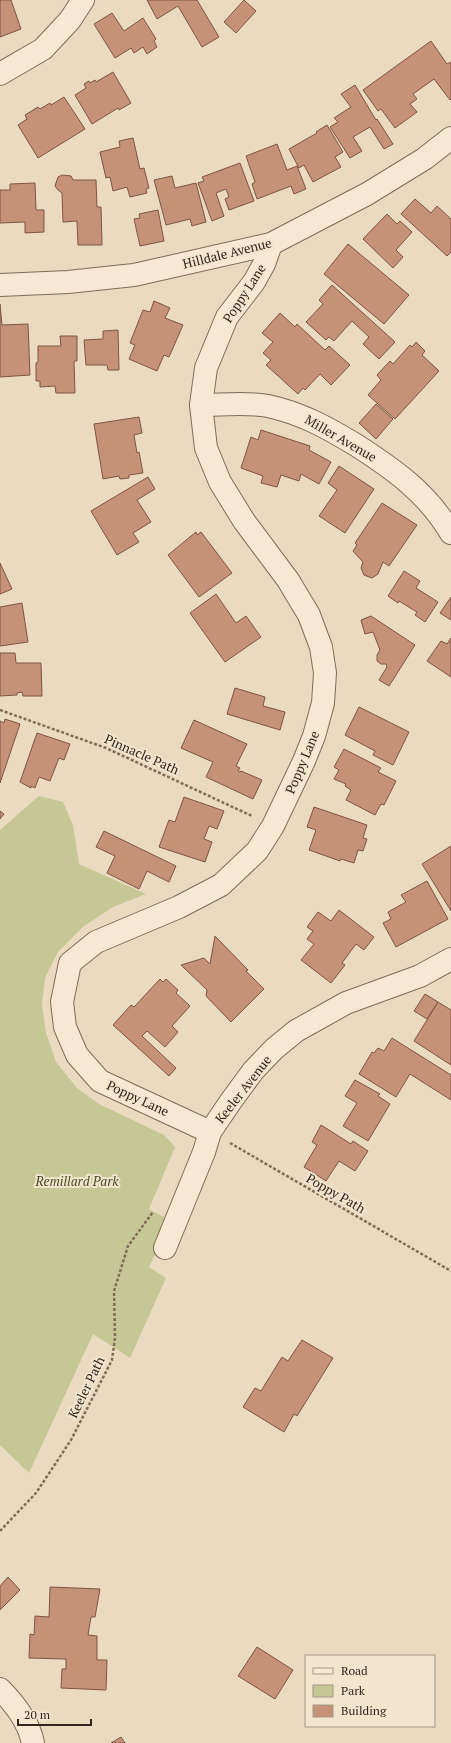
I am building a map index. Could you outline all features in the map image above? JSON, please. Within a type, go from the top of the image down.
[{"type":"street","points":[[0,74],[43,49],[70,20],[83,0]]},
{"type":"street","name":"Hilldale Avenue","points":[[0,285],[68,282],[134,275],[271,244],[367,194],[424,159],[451,138]]},
{"type":"street","name":"Poppy Lane","points":[[210,1132],[100,1081],[77,1055],[65,1027],[62,1002],[70,963],[96,942],[179,907],[221,885],[256,851],[273,826],[309,749],[323,703],[325,673],[321,647],[309,615],[288,580],[244,521],[220,482],[206,448],[200,405],[206,368],[227,317],[254,282],[264,264],[271,244]]},
{"type":"street","name":"Miller Avenue","points":[[200,405],[265,406],[296,413],[317,422],[403,476],[440,516],[451,534]]},
{"type":"street","name":"Keeler Avenue","points":[[165,1248],[204,1152],[210,1132],[230,1101],[253,1071],[274,1049],[296,1031],[346,1003],[420,976],[451,959]]},
{"type":"street","points":[[0,1689],[13,1702],[31,1733],[33,1743]]},
{"type":"path","name":"Pinnacle Path","points":[[0,710],[106,748],[273,826]]},
{"type":"path","name":"Poppy Path","points":[[210,1132],[451,1271]]},
{"type":"path","name":"Keeler Path","points":[[0,1531],[36,1493],[71,1440],[112,1360],[115,1338],[114,1291],[128,1246],[153,1212]]},
{"type":"green space","name":"Remillard Park","points":[[39,796],[63,802],[73,825],[79,864],[146,894],[113,907],[84,926],[58,952],[45,978],[42,1004],[46,1033],[56,1062],[77,1088],[99,1104],[164,1135],[175,1147],[149,1209],[171,1221],[149,1267],[166,1278],[130,1358],[93,1334],[29,1473],[0,1445],[0,830]]},
{"type":"building","points":[[0,0],[11,0],[21,29],[0,37]]},
{"type":"building","points":[[147,0],[197,0],[219,37],[202,47],[178,6],[157,19]]},
{"type":"building","points":[[244,0],[256,11],[236,33],[224,22]]},
{"type":"building","points":[[112,13],[124,31],[143,18],[156,39],[154,41],[157,47],[147,54],[143,47],[134,53],[131,48],[115,58],[94,24]]},
{"type":"building","points":[[431,41],[447,64],[451,62],[451,99],[450,100],[434,79],[413,94],[417,99],[410,104],[417,112],[395,128],[381,109],[378,111],[363,90]]},
{"type":"building","points":[[113,72],[131,103],[119,110],[118,108],[92,124],[75,95],[86,88],[84,84],[95,80],[96,82]]},
{"type":"building","points":[[355,85],[376,120],[377,119],[393,144],[384,149],[370,127],[353,137],[362,151],[350,158],[330,127],[338,122],[334,118],[351,107],[341,94]]},
{"type":"building","points":[[64,97],[85,129],[38,158],[18,125],[27,119],[25,115],[38,107],[40,109],[50,103],[51,105]]},
{"type":"building","points":[[327,125],[343,152],[335,157],[341,167],[313,182],[304,165],[299,168],[289,149],[317,133],[316,132]]},
{"type":"building","points":[[133,138],[140,169],[144,168],[149,188],[146,189],[147,193],[130,197],[127,187],[113,191],[110,177],[106,178],[100,152],[120,147],[119,141]]},
{"type":"building","points":[[277,144],[287,170],[297,166],[306,189],[294,194],[291,186],[257,199],[252,184],[255,182],[246,156]]},
{"type":"building","points":[[240,163],[254,201],[229,210],[225,199],[229,197],[226,189],[216,193],[224,216],[212,221],[198,183],[204,181],[202,177]]},
{"type":"building","points":[[62,175],[71,176],[73,180],[96,180],[97,207],[101,207],[102,245],[78,245],[77,221],[63,222],[62,193],[55,186],[58,177]]},
{"type":"building","points":[[172,176],[175,188],[196,183],[206,222],[192,226],[190,219],[166,225],[154,180]]},
{"type":"building","points":[[35,183],[36,210],[44,210],[44,232],[25,233],[25,222],[0,223],[0,190],[10,190],[10,184]]},
{"type":"building","points":[[415,199],[431,213],[437,206],[451,219],[451,252],[447,256],[401,214]]},
{"type":"building","points":[[158,210],[164,241],[140,246],[134,219],[140,218],[139,214]]},
{"type":"building","points":[[387,214],[397,224],[400,221],[412,232],[396,250],[403,257],[393,268],[363,239]]},
{"type":"building","points":[[348,244],[409,295],[384,324],[324,274]]},
{"type":"building","points":[[332,285],[395,342],[379,359],[363,344],[369,337],[352,321],[334,341],[329,337],[326,340],[306,322],[323,304],[319,300]]},
{"type":"building","points":[[154,301],[170,308],[165,318],[183,325],[169,357],[164,355],[157,371],[129,359],[135,345],[130,343],[143,310],[150,312]]},
{"type":"building","points":[[0,304],[2,325],[28,324],[30,375],[0,377]]},
{"type":"building","points":[[280,313],[295,327],[297,324],[325,350],[329,346],[350,365],[331,385],[320,374],[305,390],[303,388],[298,394],[266,365],[271,360],[263,353],[273,342],[262,333]]},
{"type":"building","points":[[118,330],[119,370],[108,370],[107,365],[86,365],[84,340],[103,339],[103,331]]},
{"type":"building","points":[[60,336],[77,336],[77,361],[74,361],[75,393],[56,393],[55,386],[40,387],[40,381],[36,381],[38,346],[61,346]]},
{"type":"building","points":[[416,342],[425,351],[422,355],[439,371],[395,419],[368,395],[381,380],[377,375],[390,361],[393,364],[410,345],[412,347]]},
{"type":"building","points":[[376,404],[393,419],[376,439],[359,423]]},
{"type":"building","points":[[139,417],[142,433],[134,435],[137,453],[139,452],[143,473],[129,475],[129,478],[120,479],[119,476],[103,479],[94,424]]},
{"type":"building","points":[[261,430],[310,446],[309,450],[331,462],[319,484],[301,474],[299,481],[281,475],[277,487],[261,483],[263,476],[241,468],[251,437],[258,440]]},
{"type":"building","points":[[339,466],[374,489],[345,533],[319,516],[337,490],[328,483]]},
{"type":"building","points":[[148,477],[155,489],[137,500],[151,522],[133,533],[139,542],[117,555],[91,511]]},
{"type":"building","points":[[382,503],[417,525],[389,566],[383,562],[378,574],[372,578],[364,575],[361,568],[363,562],[353,551],[357,545],[355,543]]},
{"type":"building","points":[[196,532],[197,535],[201,532],[232,573],[199,597],[168,555]]},
{"type":"building","points":[[0,563],[12,589],[0,594]]},
{"type":"building","points":[[404,571],[420,581],[416,588],[438,602],[425,622],[415,615],[417,612],[399,601],[398,603],[388,596]]},
{"type":"building","points":[[216,594],[236,623],[246,616],[261,637],[225,662],[190,613]]},
{"type":"building","points":[[451,597],[451,620],[440,613]]},
{"type":"building","points":[[22,603],[28,642],[0,646],[0,607]]},
{"type":"building","points":[[371,616],[415,645],[389,686],[379,680],[387,667],[386,664],[381,664],[377,661],[377,655],[380,650],[373,632],[365,634],[361,620]]},
{"type":"building","points":[[451,638],[451,677],[427,661],[441,641],[447,644]]},
{"type":"building","points":[[0,653],[15,653],[16,663],[41,663],[42,696],[23,696],[22,692],[17,693],[17,695],[0,696]]},
{"type":"building","points":[[235,688],[265,697],[263,706],[285,712],[280,730],[227,714]]},
{"type":"building","points":[[359,707],[409,732],[393,765],[373,755],[375,751],[345,735]]},
{"type":"building","points":[[5,719],[20,724],[0,783],[0,721],[4,723]]},
{"type":"building","points":[[194,720],[247,744],[236,766],[240,768],[238,771],[262,780],[253,799],[206,777],[213,762],[181,748]]},
{"type":"building","points":[[37,733],[70,744],[64,760],[59,758],[50,781],[39,777],[35,788],[31,786],[31,788],[20,782]]},
{"type":"building","points":[[344,749],[381,768],[378,772],[396,781],[384,805],[381,804],[375,815],[346,800],[351,790],[345,786],[346,784],[334,779],[339,770],[334,767]]},
{"type":"building","points":[[184,797],[224,811],[217,829],[209,826],[204,839],[212,842],[205,862],[159,847],[169,820],[175,822]]},
{"type":"building","points":[[314,807],[367,825],[363,838],[367,839],[363,851],[358,850],[354,863],[341,859],[340,861],[309,850],[316,830],[307,827]]},
{"type":"building","points":[[0,811],[4,814],[0,819]]},
{"type":"building","points":[[104,831],[176,866],[169,882],[147,871],[139,889],[107,873],[115,856],[96,847]]},
{"type":"building","points":[[451,846],[451,911],[422,864]]},
{"type":"building","points":[[427,881],[448,919],[396,947],[383,923],[391,919],[388,912],[406,902],[401,895]]},
{"type":"building","points":[[339,910],[374,937],[364,950],[356,944],[342,963],[345,965],[331,983],[301,960],[314,944],[307,939],[313,931],[307,927],[318,912],[331,921]]},
{"type":"building","points":[[215,936],[264,989],[231,1022],[206,996],[207,990],[181,965],[204,958],[210,964]]},
{"type":"building","points":[[160,979],[163,982],[166,979],[178,990],[176,993],[190,1006],[172,1026],[178,1032],[165,1047],[147,1031],[142,1036],[176,1068],[169,1076],[113,1025],[131,1005],[134,1007]]},
{"type":"building","points":[[425,994],[438,1002],[427,1019],[414,1011]]},
{"type":"building","points":[[438,1002],[451,1010],[451,1065],[414,1041]]},
{"type":"building","points":[[392,1038],[451,1075],[451,1100],[410,1074],[396,1097],[359,1074],[372,1052],[374,1053],[378,1048],[384,1051]]},
{"type":"building","points":[[355,1080],[380,1094],[378,1096],[390,1104],[368,1141],[343,1126],[357,1103],[345,1096]]},
{"type":"building","points":[[321,1125],[351,1144],[353,1141],[368,1151],[355,1171],[339,1161],[326,1181],[304,1167],[317,1145],[312,1142]]},
{"type":"building","points":[[302,1340],[333,1358],[297,1416],[294,1414],[284,1432],[243,1407],[255,1388],[261,1391],[282,1357],[288,1361]]},
{"type":"building","points":[[8,1577],[20,1590],[0,1610],[0,1586]]},
{"type":"building","points":[[50,1587],[100,1589],[95,1617],[91,1617],[88,1635],[97,1636],[97,1660],[107,1660],[106,1690],[61,1688],[62,1669],[66,1669],[66,1659],[29,1658],[30,1634],[34,1635],[35,1616],[49,1617]]},
{"type":"building","points":[[257,1647],[293,1670],[275,1699],[238,1676]]},
{"type":"building","points":[[121,1737],[125,1743],[111,1743]]}]
